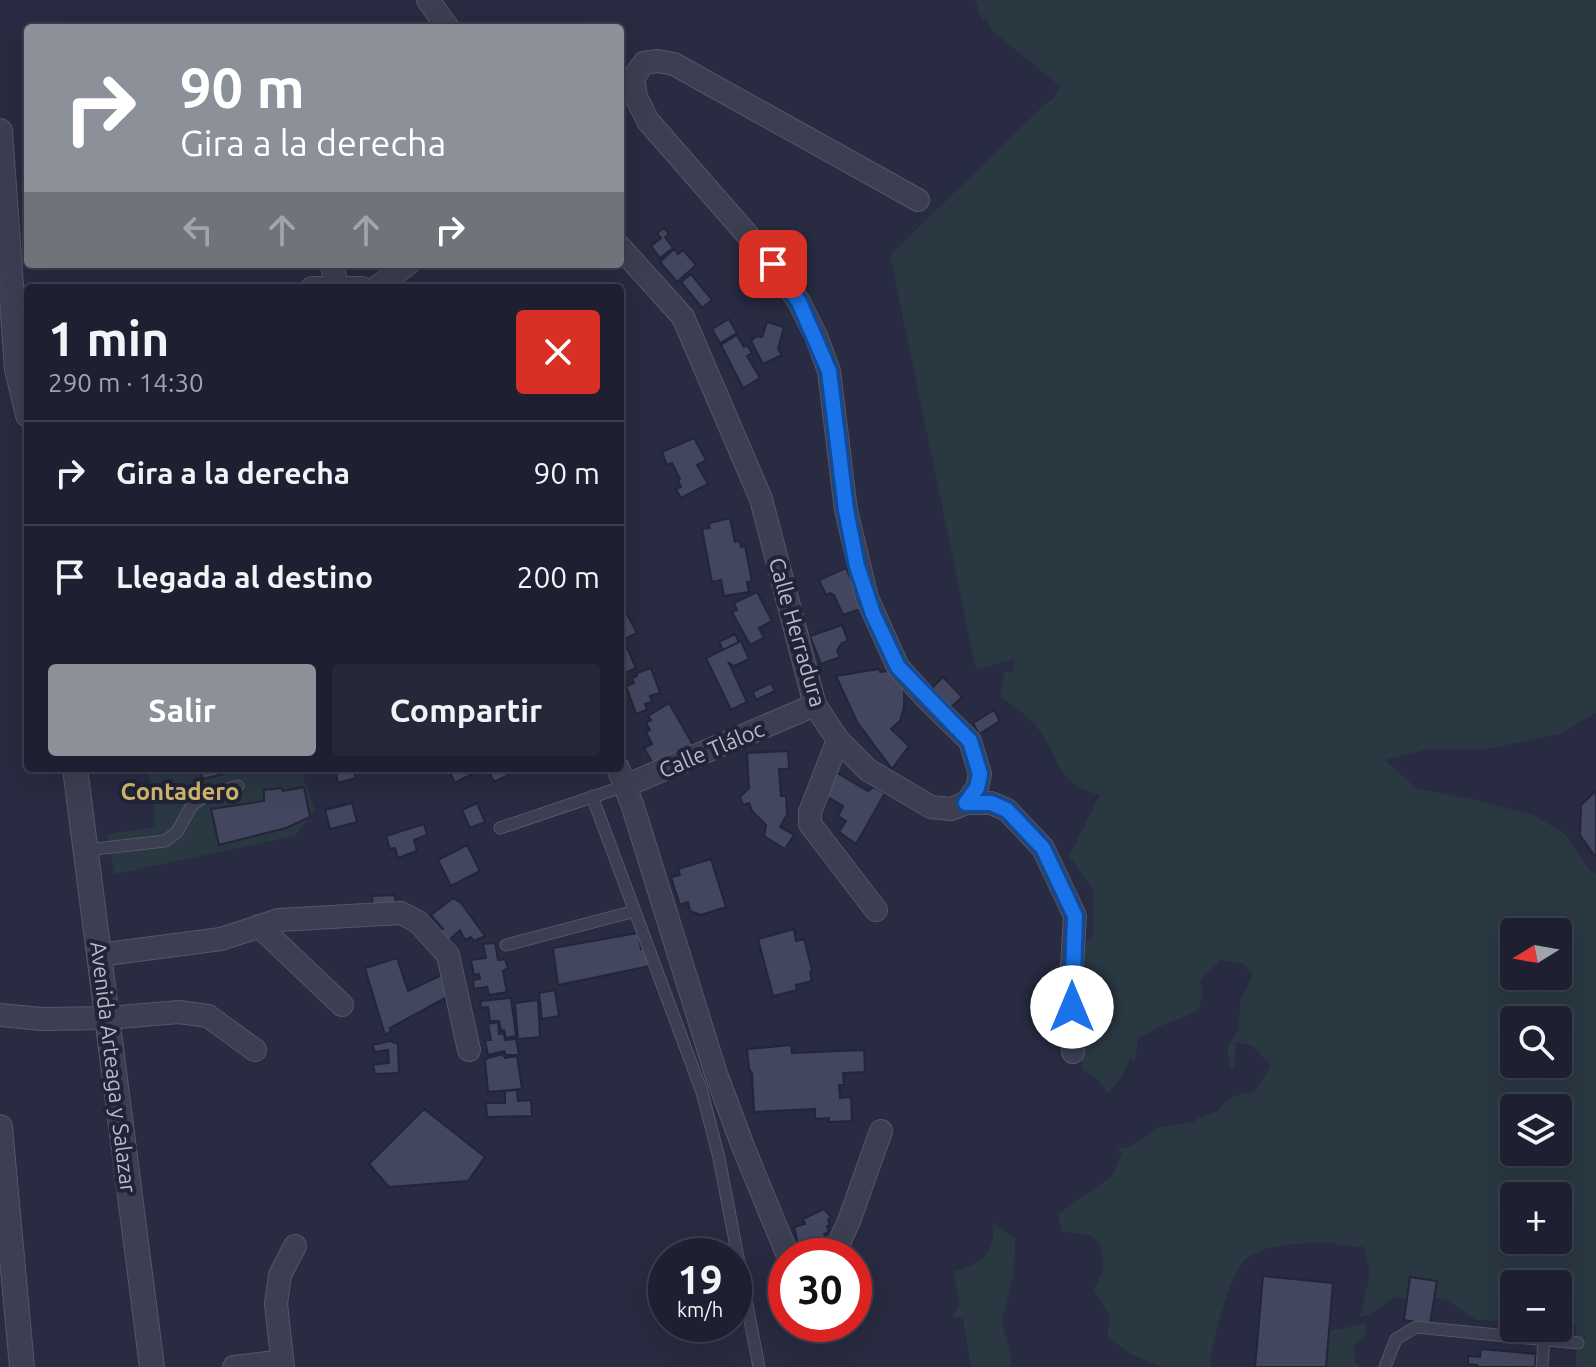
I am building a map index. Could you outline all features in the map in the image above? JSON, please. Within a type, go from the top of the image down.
[{"type":"street","points":[[428,0],[445,24]]},
{"type":"street","points":[[918,200],[674,64],[658,61],[644,63],[633,78],[636,97],[648,121],[773,264],[799,302],[816,336],[829,371],[846,510],[867,598],[898,667],[970,741],[980,774],[977,788],[966,803]]},
{"type":"street","points":[[0,131],[15,343],[24,400]]},
{"type":"street","name":"Calle Herradura","points":[[624,251],[683,317],[761,499],[815,705],[838,740],[868,770],[940,810],[966,803],[991,803],[1007,810],[1043,848],[1075,916],[1071,984],[1073,1052]]},
{"type":"street","points":[[381,284],[403,268]]},
{"type":"street","name":"Calle Tláloc","points":[[622,777],[815,705]]},
{"type":"street","points":[[838,740],[810,812],[810,824],[876,910]]},
{"type":"street","name":"Avenida Arteaga y Salazar","points":[[75,772],[152,1367]]},
{"type":"street","points":[[622,777],[716,1074],[781,1238]]},
{"type":"street","points":[[99,955],[221,939],[279,920],[401,913],[418,922],[448,955],[469,1050]]},
{"type":"street","points":[[259,926],[342,1005]]},
{"type":"street","points":[[0,1015],[42,1019],[108,1018],[179,1012],[208,1016],[255,1050]]},
{"type":"street","points":[[0,1127],[22,1367]]},
{"type":"street","points":[[841,1238],[881,1131]]},
{"type":"street","points":[[234,1367],[282,1364],[276,1304],[280,1275],[295,1246]]},
{"type":"lane","points":[[500,828],[592,796],[622,777]]},
{"type":"lane","points":[[85,850],[165,841],[177,832],[192,805],[204,797],[238,786]]},
{"type":"lane","points":[[592,796],[702,1092],[719,1158],[759,1367]]},
{"type":"lane","points":[[506,945],[635,911]]},
{"type":"lane","points":[[1385,1367],[1396,1339],[1416,1327],[1500,1336]]},
{"type":"lane","points":[[1542,1367],[1544,1342]]},
{"type":"lane","points":[[1567,1342],[1578,1343]]},
{"type":"shaded area","points":[[975,0],[1596,0],[1596,713],[1559,734],[1487,749],[1428,749],[1385,760],[1417,789],[1534,815],[1565,834],[1589,869],[1596,874],[1596,1367],[1576,1367],[1572,1270],[1500,1270],[1500,1321],[1476,1320],[1447,1300],[1422,1295],[1405,1299],[1396,1296],[1369,1315],[1360,1317],[1370,1273],[1364,1247],[1332,1242],[1277,1246],[1247,1258],[1228,1292],[1210,1367],[1161,1367],[1129,1353],[1107,1337],[1110,1316],[1094,1290],[1104,1267],[1100,1243],[1089,1235],[1062,1232],[1058,1214],[1112,1176],[1122,1153],[1116,1149],[1130,1147],[1157,1128],[1195,1122],[1218,1111],[1233,1097],[1254,1092],[1271,1066],[1253,1046],[1236,1042],[1235,1068],[1230,1069],[1227,1047],[1239,1029],[1240,1000],[1253,975],[1242,963],[1220,960],[1200,980],[1203,993],[1198,1011],[1158,1027],[1138,1039],[1135,1061],[1130,1058],[1122,1077],[1108,1093],[1099,1081],[1083,1070],[1081,1054],[1062,1012],[1044,1007],[1037,990],[1051,968],[1075,955],[1094,934],[1093,889],[1069,856],[1100,795],[1072,783],[1034,724],[1000,696],[1005,670],[1011,674],[1015,659],[976,670],[890,255],[1052,100],[1061,87],[991,30],[987,19],[982,20]]},
{"type":"shaded area","points":[[149,772],[301,772],[315,810],[295,836],[115,874],[107,834],[156,827]]},
{"type":"shaded area","points":[[992,1223],[1015,1238],[1014,1274],[1002,1322],[1012,1361],[1010,1367],[971,1367],[963,1319],[952,1316],[960,1305],[953,1271],[971,1266],[984,1256],[992,1242]]},
{"type":"shaded area","points":[[1366,1324],[1364,1338],[1353,1347],[1359,1367],[1300,1367],[1323,1332]]},
{"type":"building","points":[[664,228],[669,234],[665,237],[673,248],[660,258],[651,246],[661,238],[657,233]]},
{"type":"building","points":[[674,249],[678,254],[683,250],[696,265],[677,282],[660,262]]},
{"type":"building","points":[[691,274],[712,300],[702,308],[681,282]]},
{"type":"building","points":[[729,319],[737,333],[720,343],[712,329]]},
{"type":"building","points":[[767,322],[784,327],[778,349],[782,355],[763,364],[751,341],[757,336],[762,337]]},
{"type":"building","points":[[737,335],[752,353],[747,356],[760,378],[743,388],[721,345]]},
{"type":"building","points":[[694,438],[706,460],[697,465],[708,484],[681,498],[676,489],[681,487],[680,479],[672,463],[667,465],[662,452]]},
{"type":"building","points":[[730,518],[735,542],[740,541],[741,547],[745,546],[752,581],[747,582],[749,592],[724,596],[721,580],[712,582],[702,529],[710,528],[709,523]]},
{"type":"building","points":[[846,568],[864,608],[843,615],[834,595],[826,595],[819,580]]},
{"type":"building","points":[[757,592],[772,621],[759,628],[764,638],[750,645],[732,612],[737,610],[734,603]]},
{"type":"building","points":[[624,609],[637,633],[624,639]]},
{"type":"building","points":[[842,625],[848,641],[837,650],[840,657],[821,664],[810,636]]},
{"type":"building","points":[[735,634],[739,642],[723,650],[719,642]]},
{"type":"building","points":[[741,641],[749,659],[734,666],[729,663],[747,702],[731,710],[706,658]]},
{"type":"building","points":[[624,648],[627,648],[636,668],[625,673],[624,671]]},
{"type":"building","points":[[651,668],[660,693],[650,696],[652,702],[645,704],[647,710],[636,714],[626,686],[634,683],[632,678],[637,673]]},
{"type":"building","points":[[879,669],[880,672],[899,670],[904,682],[904,707],[900,721],[891,729],[909,746],[892,769],[857,722],[836,676]]},
{"type":"building","points":[[943,677],[962,697],[950,708],[931,689]]},
{"type":"building","points":[[771,683],[775,691],[756,700],[753,692]]},
{"type":"building","points":[[669,703],[693,745],[655,767],[644,748],[652,744],[646,732],[650,730],[646,723],[651,720],[648,716]]},
{"type":"building","points":[[994,710],[1000,721],[979,734],[973,723]]},
{"type":"building","points":[[788,751],[789,769],[779,769],[781,796],[786,796],[787,815],[780,827],[794,835],[785,849],[764,836],[766,825],[752,811],[749,803],[743,805],[740,797],[749,788],[747,753]]},
{"type":"building","points":[[201,772],[232,772],[203,779]]},
{"type":"building","points":[[354,772],[356,778],[338,783],[336,774]]},
{"type":"building","points":[[450,772],[476,772],[455,783]]},
{"type":"building","points":[[489,772],[514,772],[494,782]]},
{"type":"building","points":[[837,773],[868,791],[874,787],[885,793],[856,844],[839,832],[846,821],[838,816],[843,806],[824,795]]},
{"type":"building","points":[[304,787],[310,817],[286,828],[219,845],[211,809],[264,801],[264,790],[281,788],[283,791]]},
{"type":"building","points":[[1596,791],[1596,858],[1580,835],[1581,805]]},
{"type":"building","points":[[352,803],[357,822],[330,829],[325,810]]},
{"type":"building","points":[[477,803],[485,822],[470,828],[462,810]]},
{"type":"building","points":[[424,824],[427,835],[414,840],[417,851],[398,858],[395,848],[390,849],[386,836]]},
{"type":"building","points":[[467,845],[480,871],[451,886],[438,860]]},
{"type":"building","points":[[711,859],[726,907],[701,915],[690,911],[688,902],[680,905],[671,877],[680,875],[678,869]]},
{"type":"building","points":[[395,895],[396,908],[373,910],[372,896]]},
{"type":"building","points":[[453,898],[461,903],[485,936],[474,941],[471,937],[465,940],[460,930],[450,939],[455,945],[449,949],[437,933],[443,929],[431,915]]},
{"type":"building","points":[[794,929],[796,941],[804,939],[812,981],[796,985],[797,990],[773,996],[758,939]]},
{"type":"building","points":[[638,933],[641,949],[646,948],[650,966],[558,985],[553,948]]},
{"type":"building","points":[[495,943],[498,960],[505,959],[508,968],[503,971],[507,992],[489,995],[487,987],[474,989],[473,980],[480,979],[479,974],[474,975],[471,960],[486,958],[483,944]]},
{"type":"building","points":[[397,958],[408,991],[448,972],[453,1002],[445,1003],[445,998],[390,1028],[391,1031],[385,1035],[365,968]]},
{"type":"building","points":[[555,990],[559,1016],[542,1019],[539,993]]},
{"type":"building","points":[[511,998],[516,1036],[506,1038],[499,1021],[490,1021],[488,1007],[480,1008],[481,1001]]},
{"type":"building","points":[[538,1000],[540,1037],[518,1039],[515,1003]]},
{"type":"building","points":[[498,1022],[499,1034],[504,1034],[505,1040],[516,1039],[519,1055],[506,1055],[504,1051],[488,1055],[485,1040],[491,1040],[488,1024]]},
{"type":"building","points":[[390,1041],[398,1044],[399,1073],[375,1074],[373,1065],[389,1063],[388,1050],[375,1052],[372,1045]]},
{"type":"building","points":[[791,1045],[792,1053],[864,1050],[865,1072],[843,1073],[844,1085],[839,1085],[840,1098],[851,1097],[852,1121],[815,1119],[815,1109],[754,1112],[747,1049]]},
{"type":"building","points":[[503,1054],[505,1058],[517,1056],[522,1089],[488,1092],[485,1059]]},
{"type":"building","points":[[517,1090],[518,1101],[531,1100],[532,1116],[487,1117],[486,1103],[505,1103],[505,1091]]},
{"type":"building","points":[[424,1109],[485,1157],[468,1181],[389,1187],[369,1164]]},
{"type":"building","points":[[824,1209],[831,1217],[827,1226],[829,1232],[824,1234],[826,1238],[797,1238],[794,1227],[805,1224],[803,1219]]},
{"type":"building","points":[[1263,1276],[1333,1283],[1326,1367],[1255,1367]]},
{"type":"building","points":[[1410,1277],[1437,1281],[1430,1324],[1404,1320]]},
{"type":"building","points":[[1481,1349],[1536,1354],[1535,1367],[1478,1367],[1468,1364],[1468,1356],[1480,1357]]},
{"type":"district","name":"Contadero","points":[[180,791]]},
{"type":"route","points":[[773,264],[799,302],[829,371],[846,510],[857,566],[880,631],[898,667],[970,741],[980,774],[977,788],[966,803],[991,803],[1007,810],[1043,848],[1075,916],[1072,1007]]}]
